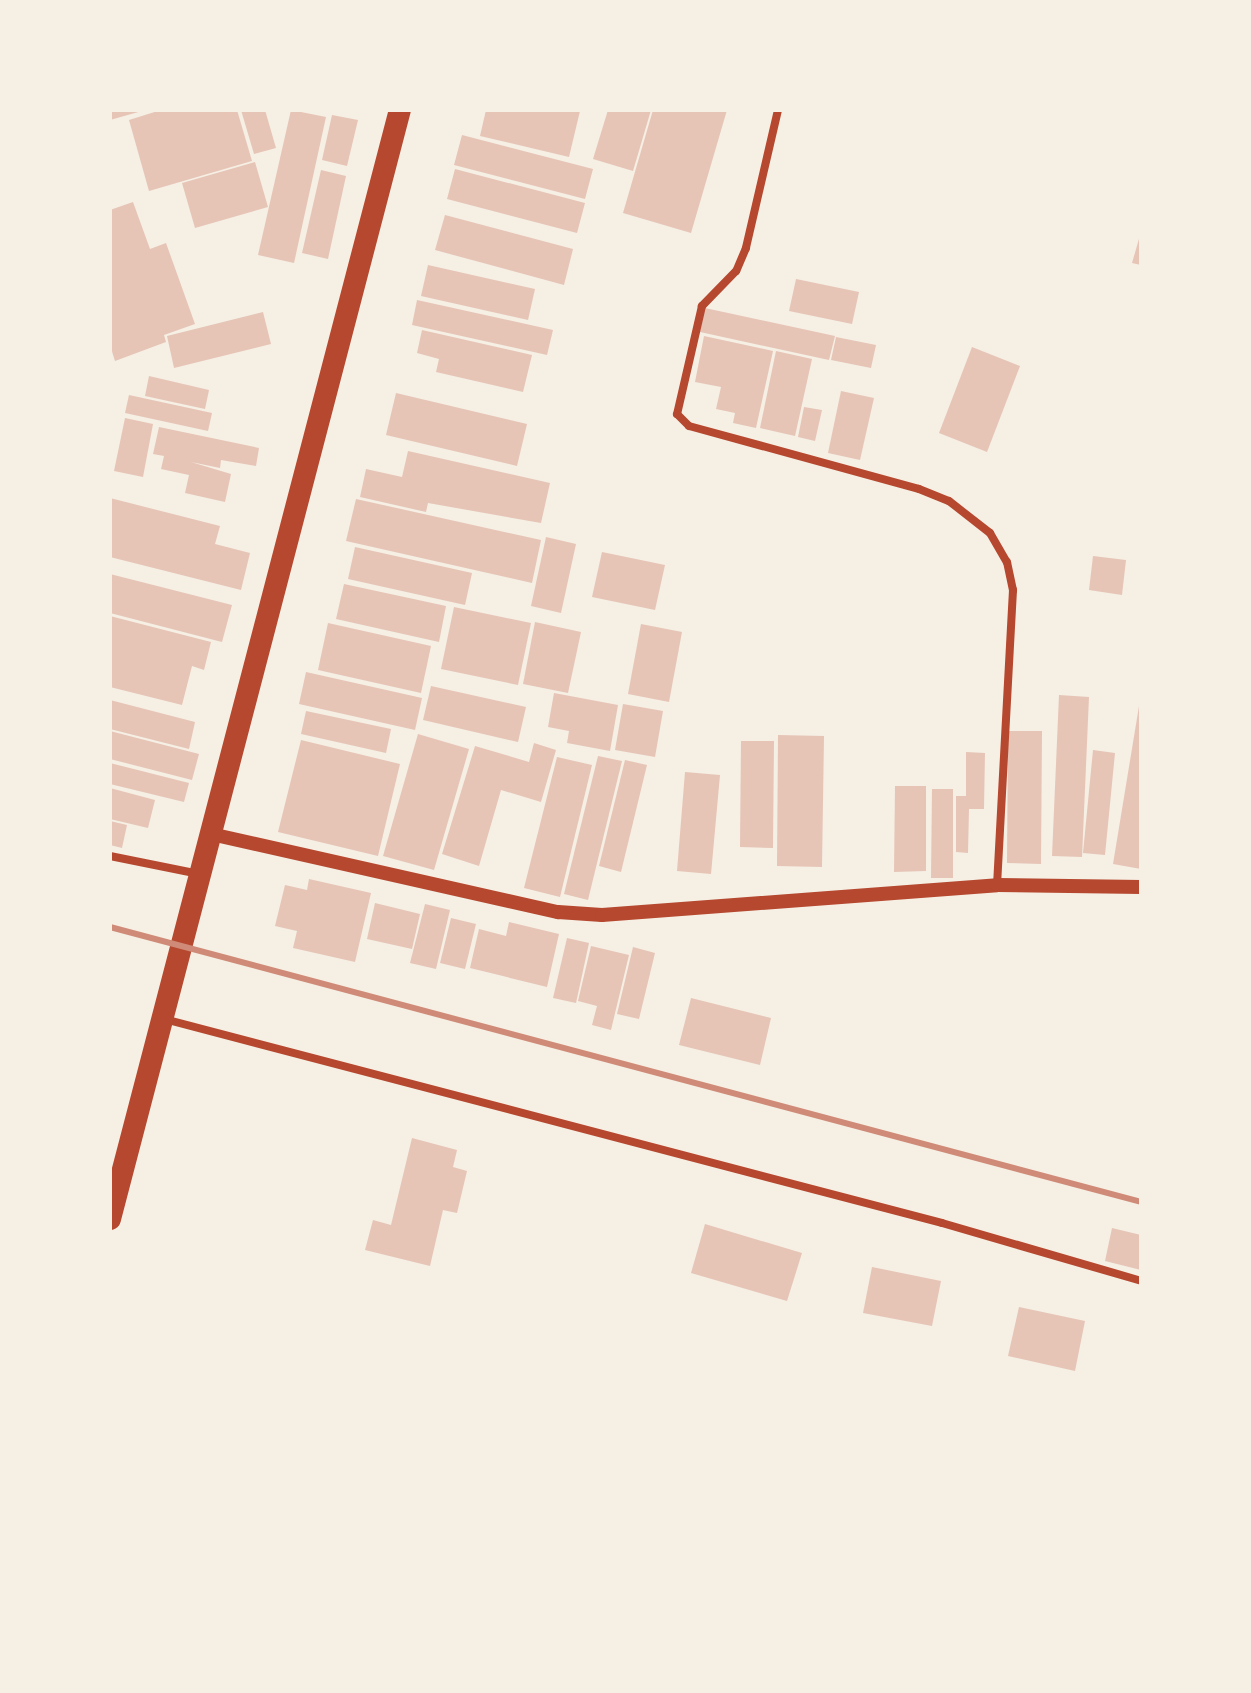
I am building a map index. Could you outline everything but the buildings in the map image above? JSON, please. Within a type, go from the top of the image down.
[{"type":"highway","points":[[110,1219],[400,110]]},
{"type":"street","points":[[778,110],[746,248],[736,271],[702,306],[677,414],[689,426],[934,495],[990,533],[1007,562],[1013,590],[997,885]]},
{"type":"street","points":[[211,834],[558,912],[602,915],[997,885],[1141,887]]},
{"type":"street","points":[[110,856],[201,875]]},
{"type":"street","points":[[163,1019],[942,1223],[1141,1281]]},
{"type":"railway","points":[[110,927],[1141,1202]]}]
